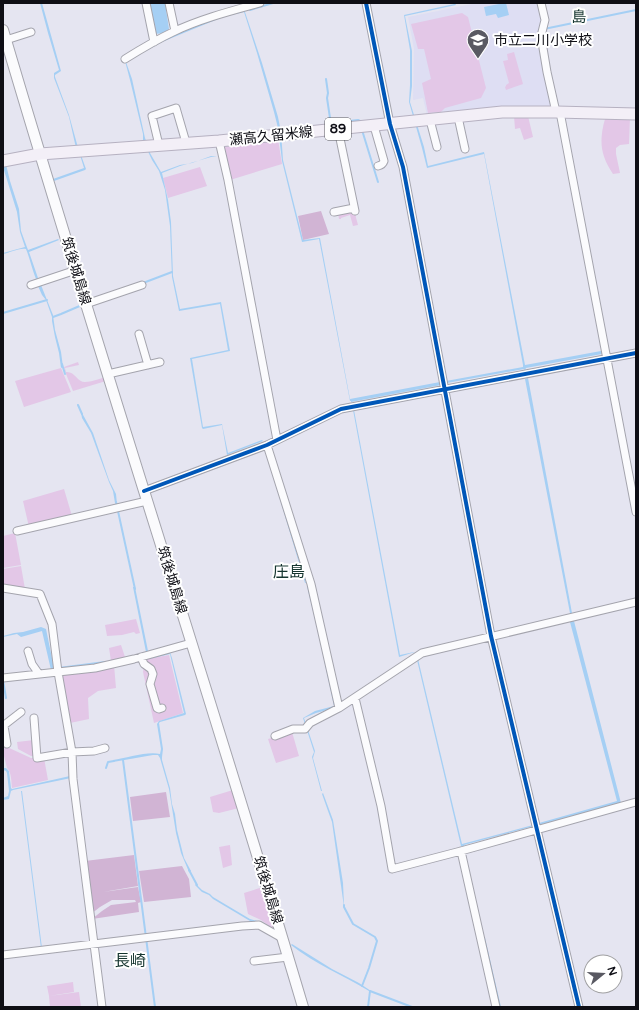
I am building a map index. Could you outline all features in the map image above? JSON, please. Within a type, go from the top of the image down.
[{"type":"main road","name":"筑後城島線","points":[[3,30],[303,1007]]},
{"type":"main road","name":"瀬高久留米線","points":[[3,161],[40,154],[219,141],[502,112],[636,114]]},
{"type":"street","points":[[146,3],[154,42]]},
{"type":"street","points":[[169,3],[175,31]]},
{"type":"street","points":[[125,59],[175,31],[209,18],[260,3]]},
{"type":"street","points":[[366,3],[390,124],[403,167],[491,636],[579,1007]]},
{"type":"street","points":[[541,3],[545,20],[541,36],[547,72],[558,112],[636,512]]},
{"type":"street","points":[[6,40],[31,32]]},
{"type":"street","points":[[158,145],[152,116],[176,108],[185,143]]},
{"type":"street","points":[[458,117],[460,141],[465,149]]},
{"type":"street","points":[[430,120],[437,147]]},
{"type":"street","points":[[374,126],[384,161],[382,165],[378,166]]},
{"type":"street","points":[[334,212],[355,209],[338,129]]},
{"type":"street","points":[[219,141],[228,180],[277,440]]},
{"type":"street","points":[[32,285],[76,270]]},
{"type":"street","points":[[86,304],[142,285]]},
{"type":"street","points":[[139,334],[148,365]]},
{"type":"street","points":[[144,491],[277,440],[341,409],[636,353]]},
{"type":"street","points":[[108,374],[160,362]]},
{"type":"street","points":[[267,444],[311,584],[339,708]]},
{"type":"street","points":[[17,531],[148,501]]},
{"type":"street","points":[[3,588],[40,594],[52,624],[58,672],[72,752],[73,779],[102,1007]]},
{"type":"street","points":[[275,736],[293,729],[305,729],[310,723],[339,708],[422,653],[636,602]]},
{"type":"street","points":[[3,678],[94,668],[191,643]]},
{"type":"street","points":[[28,651],[32,664],[39,674]]},
{"type":"street","points":[[141,657],[144,664],[151,669],[153,674],[150,684],[157,708],[162,708]]},
{"type":"street","points":[[354,698],[381,806],[392,869],[636,802]]},
{"type":"street","points":[[7,744],[4,726],[21,712]]},
{"type":"street","points":[[34,718],[37,758],[72,752],[94,751],[105,748]]},
{"type":"street","points":[[461,851],[496,1007]]},
{"type":"street","points":[[3,955],[197,930],[242,926],[259,925],[282,938]]},
{"type":"street","points":[[254,961],[288,956]]},
{"type":"shaded area","name":"市立二川小学校","points":[[477,3],[539,3],[542,17],[538,34],[543,70],[552,106],[516,106],[427,115],[423,98],[413,100],[414,49],[408,17]]},
{"type":"shaded area","points":[[462,13],[468,17],[486,88],[481,98],[445,108],[441,112],[428,113],[422,83],[431,79],[424,49],[418,49],[411,24]]},
{"type":"shaded area","points":[[514,52],[523,84],[506,90],[505,87],[509,83],[503,61],[508,60],[507,54]]},
{"type":"shaded area","points":[[514,116],[528,116],[533,137],[524,140],[520,128],[515,129]]},
{"type":"shaded area","points":[[630,118],[629,144],[620,145],[616,148],[620,173],[613,174],[605,160],[601,141],[605,119]]},
{"type":"shaded area","points":[[278,139],[282,164],[230,180],[224,147]]},
{"type":"shaded area","points":[[200,167],[207,186],[168,198],[163,178]]},
{"type":"shaded area","points":[[354,210],[358,225],[353,226],[350,215],[339,219],[338,213]]},
{"type":"shaded area","points":[[321,211],[329,234],[303,240],[298,216]]},
{"type":"shaded area","points":[[78,362],[79,365],[65,368],[66,372],[72,373],[82,382],[90,382],[105,377],[106,381],[73,391],[64,367]]},
{"type":"shaded area","points":[[61,368],[71,392],[24,407],[15,381]]},
{"type":"shaded area","points":[[64,489],[72,516],[29,527],[23,501]]},
{"type":"shaded area","points":[[15,533],[21,565],[3,568],[3,536]]},
{"type":"shaded area","points":[[21,566],[25,589],[3,585],[3,569]]},
{"type":"shaded area","points":[[136,619],[140,633],[136,634],[134,632],[122,635],[107,636],[105,625]]},
{"type":"shaded area","points":[[121,645],[125,657],[111,661],[109,648]]},
{"type":"shaded area","points":[[169,655],[183,713],[154,723],[143,672],[145,659]]},
{"type":"shaded area","points":[[114,665],[116,688],[98,691],[88,698],[89,719],[70,723],[61,674]]},
{"type":"shaded area","points":[[292,732],[299,756],[276,763],[268,739]]},
{"type":"shaded area","points":[[34,740],[35,756],[31,756],[18,749],[17,742]]},
{"type":"shaded area","points":[[7,747],[31,758],[44,758],[48,780],[12,788],[11,775],[7,768],[3,752],[3,749]]},
{"type":"shaded area","points":[[233,790],[239,808],[219,813],[213,812],[210,797]]},
{"type":"shaded area","points":[[166,792],[170,817],[133,821],[130,797]]},
{"type":"shaded area","points":[[230,845],[232,865],[223,868],[219,847]]},
{"type":"shaded area","points":[[134,855],[138,886],[103,892],[138,887],[141,902],[138,903],[139,912],[92,919],[111,905],[136,902],[135,900],[112,900],[91,914],[85,861]]},
{"type":"shaded area","points":[[182,866],[189,879],[191,897],[144,902],[139,871]]},
{"type":"shaded area","points":[[263,887],[276,931],[261,920],[248,914],[244,893]]},
{"type":"shaded area","points":[[73,982],[74,992],[49,996],[47,986]]},
{"type":"shaded area","points":[[79,992],[81,1007],[50,1007],[49,996]]},
{"type":"water","points":[[40,3],[42,3],[61,71],[55,75],[55,77],[69,115],[86,169],[54,181],[53,179],[84,168],[76,148],[69,117],[54,78],[54,73],[59,70]]},
{"type":"water","points":[[148,3],[165,3],[169,29],[164,33],[155,34]]},
{"type":"water","points":[[454,3],[456,5],[405,16],[412,51],[412,86],[410,102],[424,147],[428,166],[484,152],[525,365],[601,351],[602,354],[526,368],[525,370],[447,383],[446,381],[523,367],[484,154],[427,168],[409,102],[410,50],[404,15]]},
{"type":"water","points":[[506,3],[509,15],[498,18],[496,14],[486,16],[484,7]]},
{"type":"water","points":[[244,10],[245,12],[278,117],[281,132],[283,160],[303,240],[320,238],[350,399],[440,382],[441,385],[350,401],[319,239],[302,242],[282,161],[278,128],[274,112],[244,12],[223,17],[162,42],[126,62],[132,79],[145,138],[150,153],[161,172],[180,165],[188,164],[162,173],[171,222],[173,276],[180,309],[221,302],[230,351],[192,359],[203,427],[222,424],[228,453],[262,440],[263,441],[227,455],[222,425],[202,428],[190,358],[228,350],[220,304],[179,311],[172,277],[170,226],[165,190],[159,171],[143,141],[143,134],[125,61],[180,32],[222,16]]},
{"type":"water","points":[[3,152],[19,209],[21,231],[28,250],[58,239],[59,240],[29,252],[38,278],[36,279],[26,249],[20,249],[3,254],[25,247],[20,232],[17,212],[3,167]]},
{"type":"water","points":[[41,285],[53,315],[55,330],[61,352],[63,367],[61,368],[52,317],[46,300],[38,286]]},
{"type":"water","points":[[528,378],[572,613],[570,613],[525,379]]},
{"type":"water","points":[[353,410],[400,655],[415,652],[399,657]]},
{"type":"water","points":[[81,413],[93,433],[109,480],[116,494],[117,504],[115,503],[113,491],[91,433],[82,418]]},
{"type":"water","points":[[265,449],[306,583],[305,583]]},
{"type":"water","points":[[307,586],[335,706],[335,708],[304,718],[315,751],[313,758],[322,791],[312,757],[314,752],[303,718],[315,711],[334,706]]},
{"type":"water","points":[[133,587],[135,587],[148,651],[146,652]]},
{"type":"water","points":[[574,621],[621,803],[539,825],[539,823],[617,801],[570,622]]},
{"type":"water","points":[[41,627],[46,629],[54,668],[51,670],[42,631],[21,637],[17,634],[3,637]]},
{"type":"water","points":[[170,652],[186,714],[159,723],[163,749],[162,760],[170,788],[177,830],[184,858],[191,871],[189,872],[181,853],[176,833],[169,789],[158,755],[113,762],[113,760],[137,755],[149,753],[160,754],[161,749],[157,724],[159,721],[184,713],[170,654],[149,659]]},
{"type":"water","points":[[418,659],[462,844],[533,825],[534,826],[464,845],[465,847],[461,846]]},
{"type":"water","points":[[3,768],[6,768],[9,771],[12,789],[70,776],[71,778],[13,790],[11,791],[9,799],[3,800],[3,798],[8,796],[9,791],[7,773],[3,770]]},
{"type":"water","points":[[22,791],[42,948],[41,948]]},
{"type":"water","points":[[323,793],[333,820],[343,883],[344,907],[332,822],[322,794]]},
{"type":"water","points":[[196,884],[202,890],[250,919],[261,922],[276,931],[257,922],[250,921],[202,892],[195,885]]},
{"type":"water","points":[[292,944],[371,991],[369,1007],[367,1007],[369,991],[300,952],[291,945]]},
{"type":"waterway","points":[[250,10],[273,3]]},
{"type":"waterway","points":[[544,29],[636,10]]},
{"type":"waterway","points":[[326,79],[328,93],[327,98],[332,123],[360,121]]},
{"type":"waterway","points":[[362,130],[378,182]]},
{"type":"waterway","points":[[143,283],[172,272]]},
{"type":"waterway","points":[[3,313],[47,300]]},
{"type":"waterway","points":[[53,317],[82,305]]},
{"type":"waterway","points":[[62,364],[65,374]]},
{"type":"waterway","points":[[78,405],[82,414]]},
{"type":"waterway","points":[[116,502],[135,589]]},
{"type":"waterway","points":[[59,668],[105,662]]},
{"type":"waterway","points":[[3,680],[6,698]]},
{"type":"waterway","points":[[123,760],[155,1007]]},
{"type":"waterway","points":[[106,768],[108,762],[114,761]]},
{"type":"waterway","points":[[189,870],[197,885]]},
{"type":"waterway","points":[[344,905],[353,924],[375,937],[377,941],[362,986]]},
{"type":"waterway","points":[[484,938],[500,1007]]},
{"type":"waterway","points":[[370,991],[412,1007]]},
{"type":"cycle path","points":[[366,3],[390,124],[403,167],[491,636],[579,1007]]},
{"type":"cycle path","points":[[144,491],[267,445],[341,409],[636,353]]},
{"type":"place","name":"市立二川小学校","points":[[478,60]]},
{"type":"district","name":"島","points":[[579,17]]},
{"type":"district","name":"庄島","points":[[289,572]]},
{"type":"district","name":"長崎","points":[[130,961]]}]
